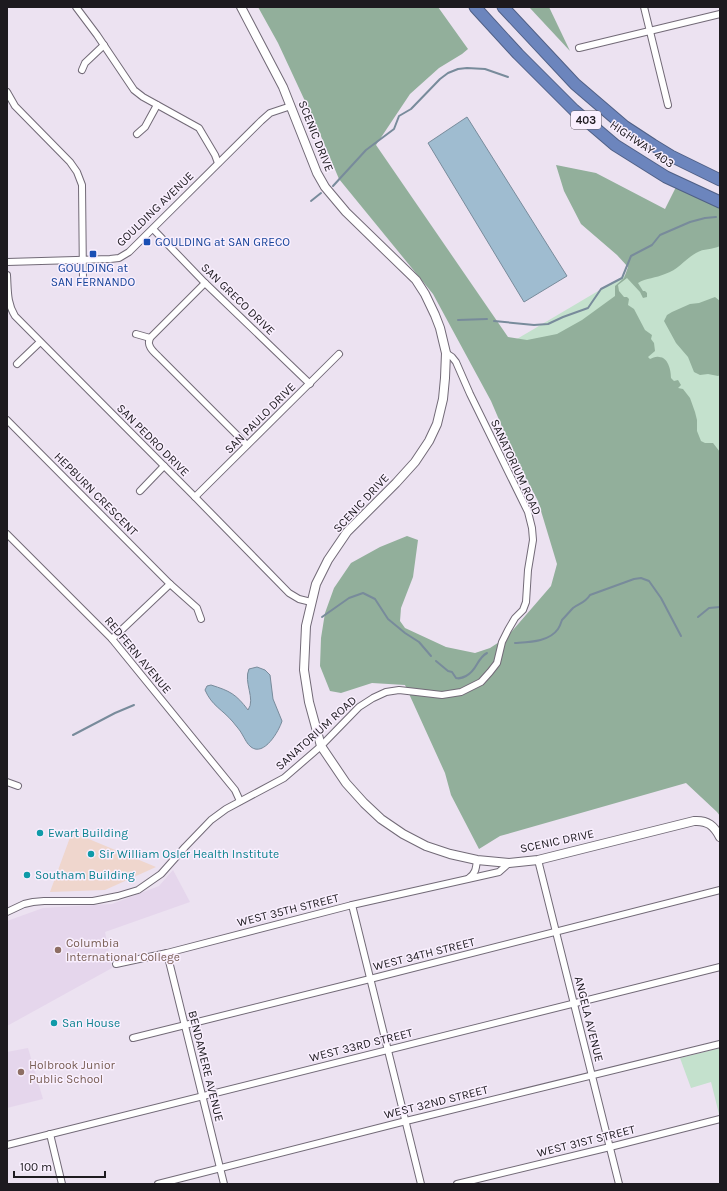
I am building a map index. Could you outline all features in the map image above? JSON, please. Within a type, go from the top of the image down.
[{"type":"highway","name":"HIGHWAY 403","points":[[475,7],[518,54],[574,110],[615,145],[666,177],[720,202]]},
{"type":"highway","name":"HIGHWAY 403","points":[[502,7],[574,84],[612,116],[665,152],[720,180]]},
{"type":"street","points":[[76,7],[134,90],[143,97],[199,128],[215,154],[218,163]]},
{"type":"street","name":"SCENIC DRIVE","points":[[241,7],[283,87],[317,173],[325,187],[346,212],[416,280],[436,315],[446,353],[443,399],[437,424],[429,442],[415,462],[347,532],[328,560],[316,584],[306,626],[304,670],[310,708],[321,746],[346,783],[381,819],[403,834],[426,846],[450,854],[477,860],[509,862],[538,860],[701,820],[715,828],[720,837]]},
{"type":"street","points":[[644,7],[668,104]]},
{"type":"street","points":[[579,48],[720,14]]},
{"type":"street","points":[[82,70],[85,63],[104,45]]},
{"type":"street","points":[[7,92],[15,106],[70,162],[77,172],[82,185],[83,280]]},
{"type":"street","points":[[137,134],[145,127],[157,105]]},
{"type":"street","name":"GOULDING AVENUE","points":[[7,262],[83,259],[110,260],[118,258],[129,252],[252,129],[270,113],[291,106]]},
{"type":"street","name":"SAN GRECO DRIVE","points":[[153,229],[205,283],[310,384]]},
{"type":"street","name":"SAN PEDRO DRIVE","points":[[7,275],[8,298],[10,308],[15,316],[289,593],[299,599],[311,602]]},
{"type":"street","points":[[205,283],[150,338],[149,344],[152,350],[247,445]]},
{"type":"street","points":[[136,334],[150,338]]},
{"type":"street","points":[[16,364],[40,342]]},
{"type":"street","name":"SANATORIUM ROAD","points":[[7,912],[24,904],[33,902],[93,901],[138,890],[161,874],[211,820],[226,809],[284,778],[321,746],[359,707],[373,698],[386,692],[399,690],[442,695],[461,692],[481,682],[490,672],[497,663],[502,642],[508,630],[515,618],[523,610],[526,602],[528,570],[533,540],[532,528],[528,512],[482,420],[456,362],[446,353]]},
{"type":"street","name":"SAN PAULO DRIVE","points":[[195,497],[339,354]]},
{"type":"street","name":"HEPBURN CRESCENT","points":[[7,420],[170,584],[197,608],[202,619]]},
{"type":"street","points":[[140,491],[164,466]]},
{"type":"street","name":"REDFERN AVENUE","points":[[7,534],[112,639],[234,790],[240,801]]},
{"type":"street","points":[[112,639],[170,584]]},
{"type":"street","points":[[7,784],[18,786]]},
{"type":"street","points":[[466,880],[476,871],[477,860]]},
{"type":"street","name":"ANGELA AVENUE","points":[[538,860],[619,1184]]},
{"type":"street","name":"WEST 35TH STREET","points":[[116,964],[167,953],[352,905],[499,872],[509,862]]},
{"type":"street","name":"WEST 34TH STREET","points":[[133,1038],[720,890]]},
{"type":"street","points":[[352,905],[422,1184]]},
{"type":"street","name":"BENDAMERE AVENUE","points":[[167,953],[224,1184]]},
{"type":"street","name":"WEST 33RD STREET","points":[[7,1145],[720,967]]},
{"type":"street","name":"WEST 32ND STREET","points":[[158,1184],[720,1044]]},
{"type":"street","name":"WEST 31ST STREET","points":[[457,1184],[720,1119]]},
{"type":"street","points":[[50,1134],[62,1184]]},
{"type":"shaded area","points":[[72,832],[156,867],[105,890],[50,892]]},
{"type":"shaded area","name":"Columbia International College","points":[[173,870],[190,902],[105,932],[112,968],[7,1026],[7,921],[43,908],[112,904],[159,886]]},
{"type":"shaded area","name":"Holbrook Junior Public School","points":[[28,1048],[43,1099],[7,1108],[7,1052]]},
{"type":"green space","points":[[258,7],[438,7],[468,49],[439,68],[410,94],[376,145],[508,337],[527,340],[557,334],[582,320],[615,296],[615,286],[624,278],[628,267],[617,255],[581,224],[564,191],[556,165],[596,173],[665,209],[676,187],[720,206],[720,246],[699,251],[670,272],[638,283],[643,291],[647,293],[647,297],[643,298],[640,292],[627,278],[618,285],[619,291],[624,297],[629,299],[628,305],[634,309],[645,330],[652,335],[651,339],[654,343],[655,351],[648,357],[650,359],[657,357],[665,359],[670,368],[671,378],[674,381],[678,380],[681,385],[678,388],[683,389],[690,398],[697,420],[697,431],[701,441],[705,443],[713,443],[720,452],[720,816],[686,783],[500,836],[479,849],[451,795],[445,773],[405,685],[372,683],[341,693],[330,691],[320,666],[321,638],[325,613],[334,588],[351,563],[380,547],[407,536],[418,540],[413,577],[401,608],[400,621],[405,628],[446,647],[475,653],[490,648],[507,637],[551,586],[557,564],[538,501],[515,457],[491,401],[433,294],[339,179],[318,129],[278,43]]},
{"type":"green space","points":[[529,7],[549,7],[570,51]]},
{"type":"green space","points":[[698,232],[720,237],[720,686],[505,346]]},
{"type":"green space","points":[[715,297],[720,301],[720,375],[700,375],[694,372],[688,357],[676,343],[664,321],[667,315],[672,312],[690,304],[699,303]]},
{"type":"green space","points":[[720,1048],[719,1114],[711,1082],[691,1088],[680,1058]]},
{"type":"water","points":[[467,117],[567,276],[524,302],[428,143]]},
{"type":"water","points":[[257,667],[265,670],[270,675],[273,699],[282,721],[278,731],[270,742],[261,749],[256,749],[248,744],[238,728],[214,704],[205,690],[207,686],[211,685],[228,691],[240,700],[248,710],[251,701],[247,679],[249,669]]},
{"type":"waterway","points":[[333,186],[366,150],[394,129],[399,116],[411,109],[440,79],[448,73],[458,69],[467,68],[485,69],[508,77]]},
{"type":"waterway","points":[[311,201],[321,193]]},
{"type":"waterway","points":[[494,321],[534,325],[548,324],[588,308],[601,289],[622,278],[631,256],[652,245],[660,235],[690,222],[716,217]]},
{"type":"waterway","points":[[458,320],[487,319]]},
{"type":"waterway","points":[[515,643],[549,637],[558,629],[562,620],[573,608],[590,595],[634,579],[641,578],[649,581],[661,598],[681,636]]},
{"type":"waterway","points":[[322,617],[349,598],[363,593],[375,599],[388,619],[419,642],[431,656]]},
{"type":"waterway","points":[[698,617],[709,608],[720,607]]},
{"type":"waterway","points":[[436,661],[448,671],[452,672],[456,678],[460,678],[470,674],[483,655],[487,653]]},
{"type":"waterway","points":[[73,735],[115,713],[134,705]]},
{"type":"place","name":"GOULDING at SAN GRECO","points":[[147,242]]},
{"type":"place","name":"GOULDING at SAN FERNANDO","points":[[93,254]]},
{"type":"place","name":"Ewart Building","points":[[40,833]]},
{"type":"place","name":"Sir William Osler Health Institute","points":[[91,854]]},
{"type":"place","name":"Southam Building","points":[[27,875]]},
{"type":"place","name":"Columbia International College","points":[[58,950]]},
{"type":"place","name":"San House","points":[[54,1023]]},
{"type":"place","name":"Holbrook Junior Public School","points":[[21,1072]]}]
